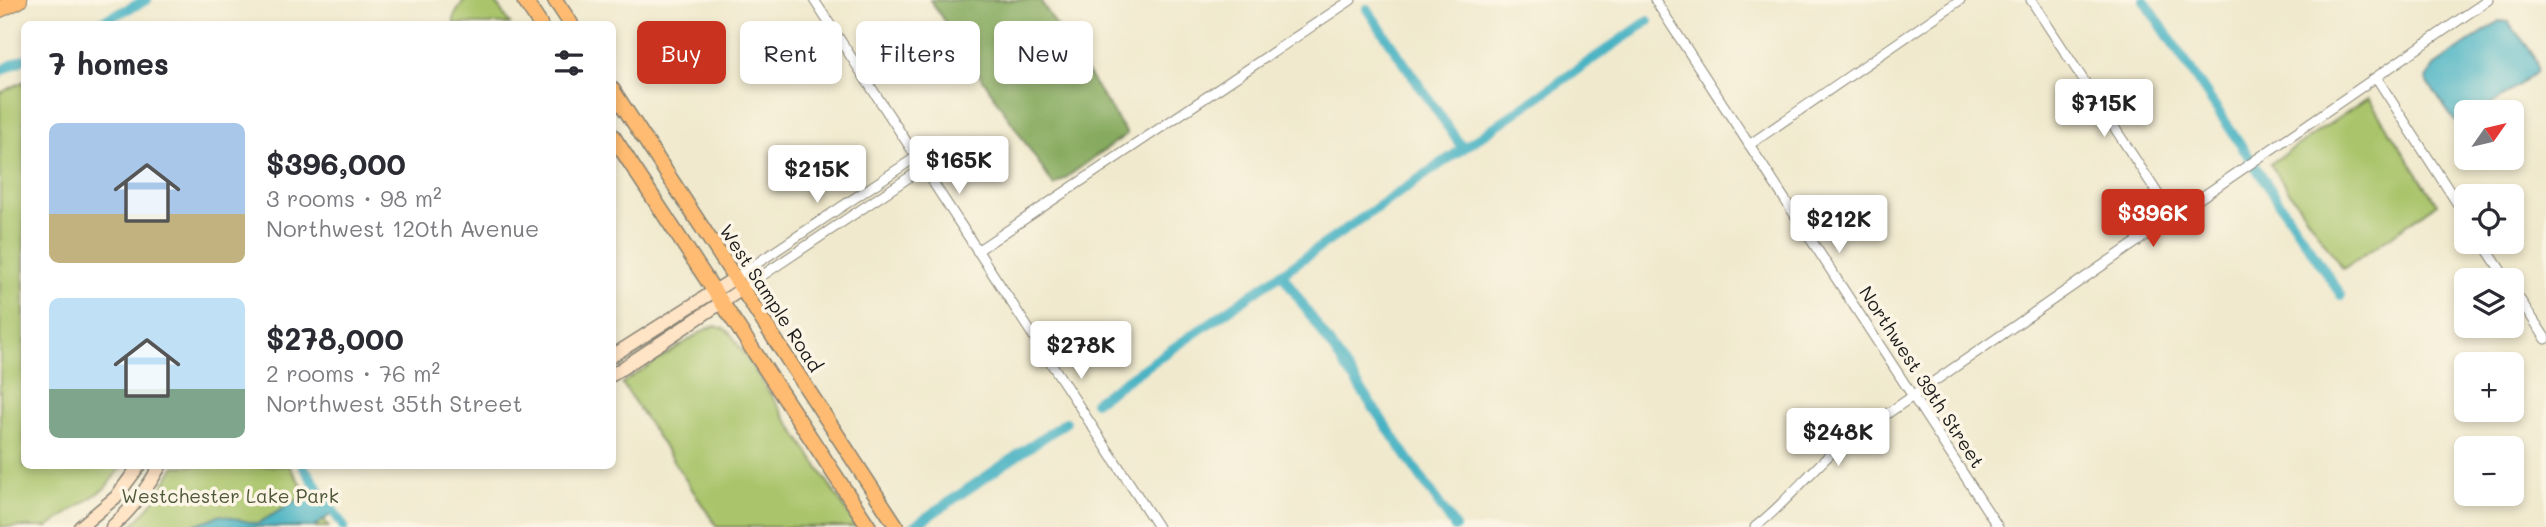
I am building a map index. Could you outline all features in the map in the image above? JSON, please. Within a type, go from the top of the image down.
[{"type":"highway","points":[[0,9],[19,0]]},
{"type":"main road","points":[[524,0],[538,21]]},
{"type":"main road","points":[[555,0],[569,21]]},
{"type":"main road","name":"West Sample Road","points":[[616,95],[897,527]]},
{"type":"main road","points":[[616,141],[869,527]]},
{"type":"street","points":[[814,0],[1158,527]]},
{"type":"street","points":[[977,251],[1351,0]]},
{"type":"street","name":"Northwest 39th Street","points":[[1655,0],[1998,527]]},
{"type":"street","points":[[1749,145],[1960,0]]},
{"type":"street","points":[[2031,0],[2173,217]]},
{"type":"street","points":[[1755,527],[1779,508],[1813,469],[1836,449],[2488,0]]},
{"type":"street","points":[[2376,77],[2454,197]]},
{"type":"street","points":[[739,284],[916,157]]},
{"type":"street","points":[[616,354],[718,297],[923,168]]},
{"type":"street","points":[[616,372],[718,297]]},
{"type":"street","points":[[2524,306],[2546,339]]},
{"type":"street","points":[[80,527],[116,498],[137,469]]},
{"type":"street","points":[[112,527],[129,512],[158,469]]},
{"type":"green space","points":[[464,0],[494,0],[508,21],[454,21],[454,16]]},
{"type":"green space","points":[[930,0],[1040,0],[1054,21],[994,21],[994,84],[1093,84],[1093,82],[1127,134],[1054,186],[980,75],[980,21],[944,21]]},
{"type":"green space","points":[[21,82],[21,469],[120,469],[105,488],[48,527],[0,527],[0,93]]},
{"type":"green space","points":[[2368,98],[2437,204],[2343,269],[2270,164]]},
{"type":"green space","points":[[715,326],[731,334],[857,527],[717,527],[622,383],[706,329]]},
{"type":"green space","name":"Westchester Lake Park","points":[[173,469],[291,469],[329,527],[131,527],[150,506]]},
{"type":"water","points":[[2499,21],[2508,22],[2527,46],[2535,59],[2537,72],[2498,100],[2454,100],[2454,120],[2426,80],[2434,66]]},
{"type":"water","points":[[318,488],[334,512],[314,527],[188,527],[221,515],[257,524]]},
{"type":"waterway","points":[[102,21],[147,0]]},
{"type":"waterway","points":[[2144,0],[2341,295]]},
{"type":"waterway","points":[[1367,9],[1463,149]]},
{"type":"waterway","points":[[1095,402],[1648,21]]},
{"type":"waterway","points":[[0,71],[21,60]]},
{"type":"waterway","points":[[1282,274],[1455,527]]},
{"type":"waterway","points":[[914,526],[1066,422]]},
{"type":"waterway","points":[[305,469],[344,527]]}]
